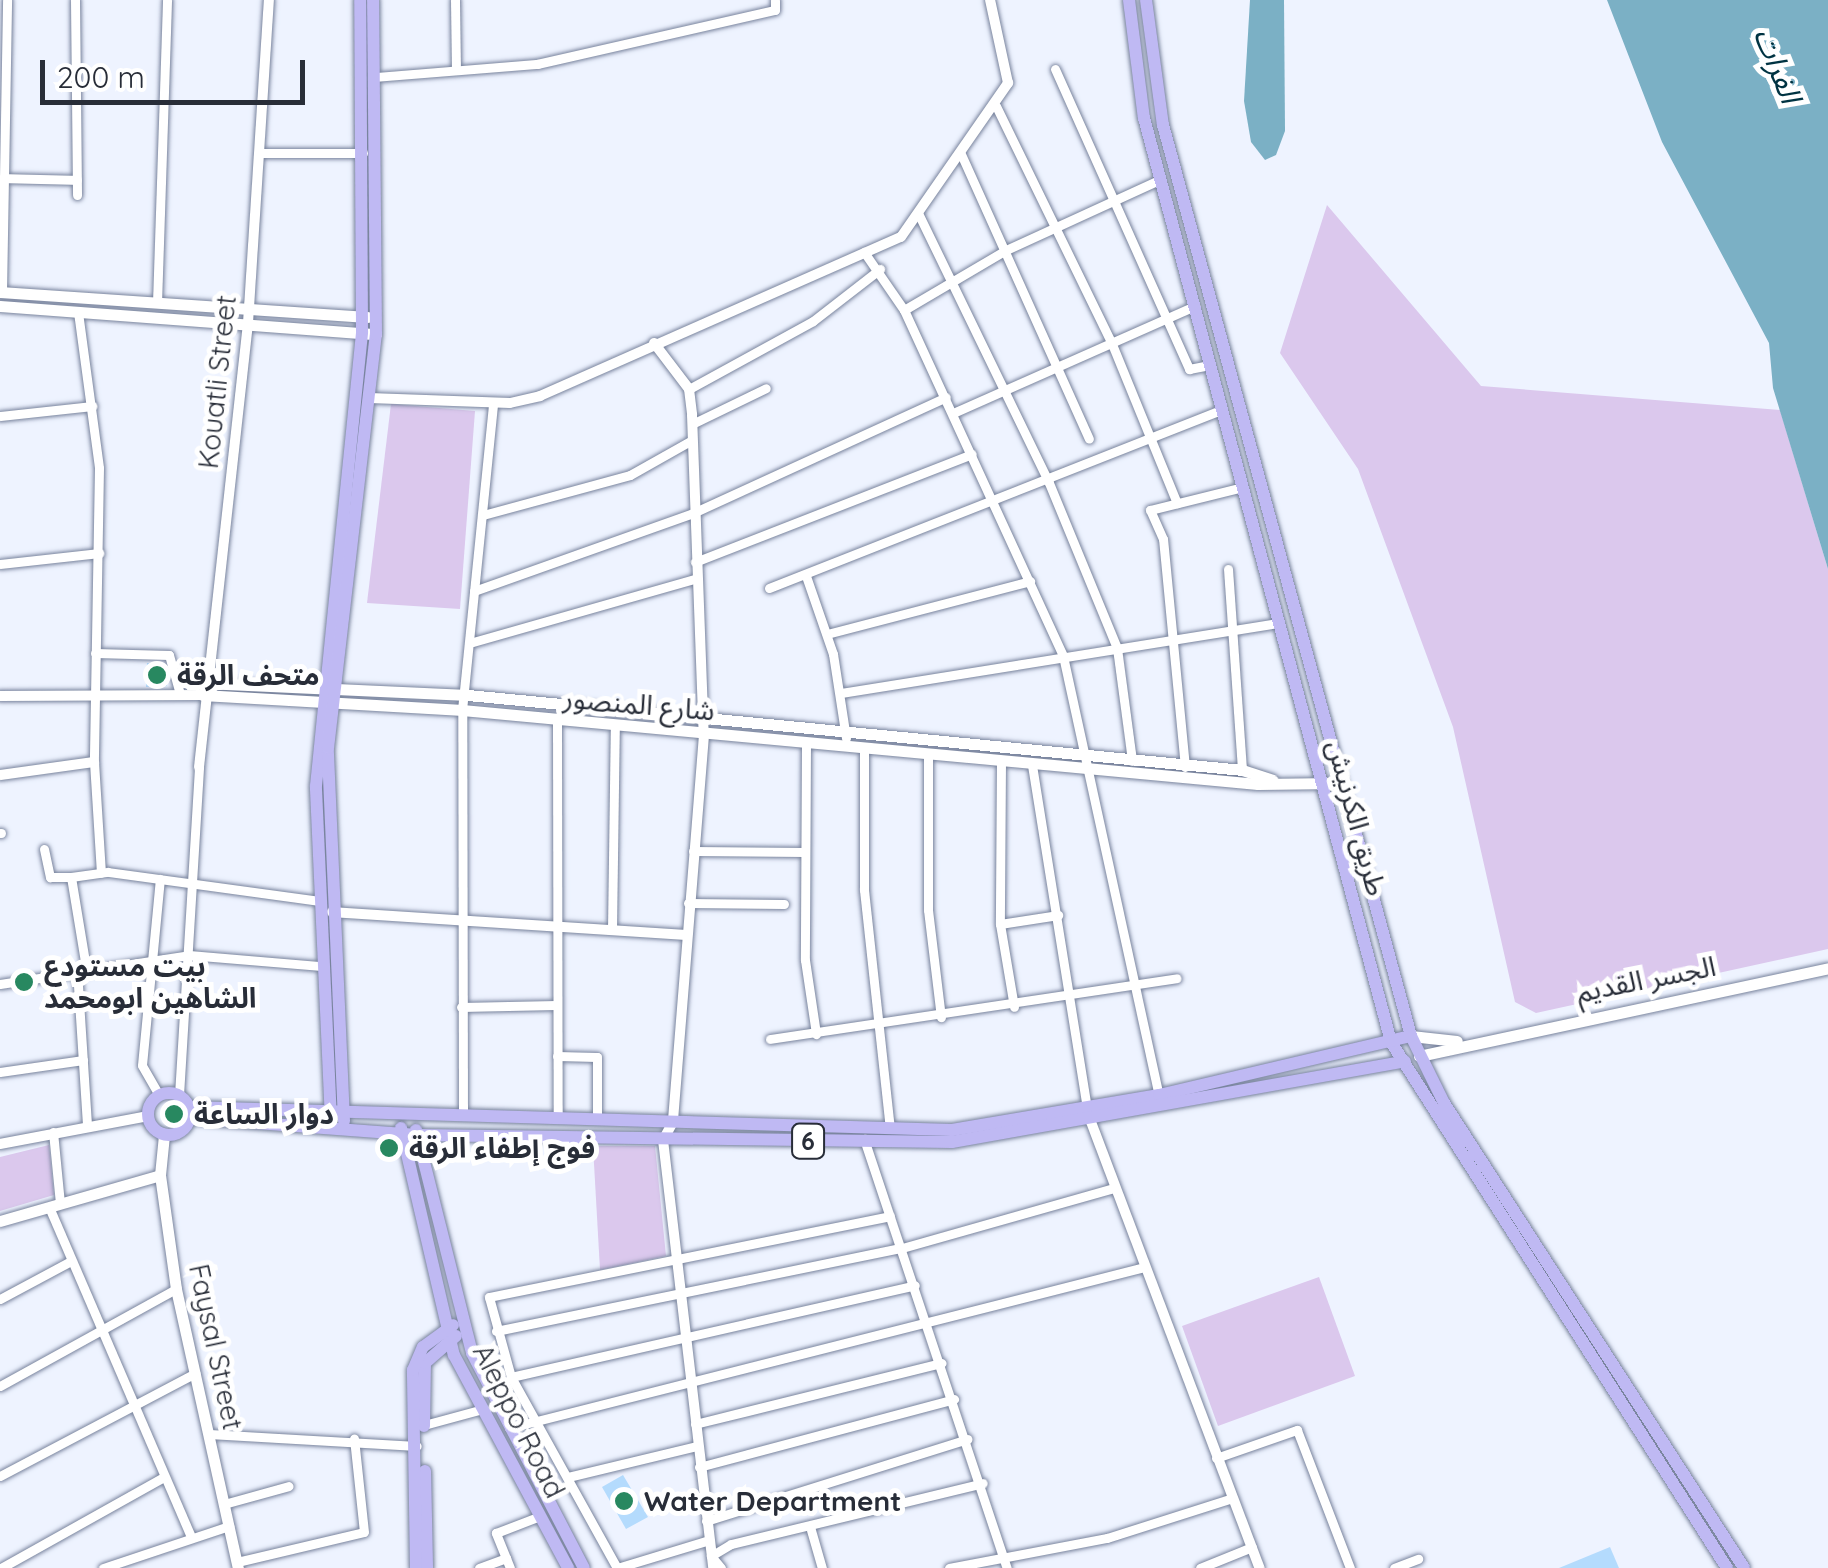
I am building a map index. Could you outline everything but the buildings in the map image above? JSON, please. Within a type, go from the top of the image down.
[{"type":"main road","points":[[360,0],[370,317]]},
{"type":"main road","points":[[330,690],[370,317],[372,0]]},
{"type":"main road","name":"طريق الكرنيش","points":[[1129,0],[1160,179],[1391,1042],[1400,1062],[1727,1568]]},
{"type":"main road","name":"طريق الكرنيش","points":[[1146,0],[1164,124],[1337,783],[1418,1056],[1744,1568]]},
{"type":"main road","points":[[1,292],[370,317]]},
{"type":"main road","points":[[0,306],[369,333]]},
{"type":"main road","points":[[338,1121],[319,966],[318,901],[328,706],[369,398],[369,333]]},
{"type":"main road","name":"شارع المنصور","points":[[204,689],[328,706],[462,710],[615,727],[846,733],[1090,763],[1337,783]]},
{"type":"main road","name":"شارع المنصور","points":[[204,689],[468,695],[806,744],[1032,765],[1132,761],[1185,772],[1242,770],[1272,780]]},
{"type":"main road","points":[[328,706],[338,1121]]},
{"type":"main road","points":[[1342,857],[1357,855]]},
{"type":"main road","name":"الجسر القديم","points":[[1468,1041],[1828,968]]},
{"type":"main road","points":[[1411,1036],[1468,1041]]},
{"type":"main road","name":"6","points":[[338,1121],[417,1135],[663,1140],[866,1134],[890,1128],[952,1130],[1088,1115],[1411,1036]]},
{"type":"main road","points":[[1418,1056],[1468,1041]]},
{"type":"main road","name":"6","points":[[190,1113],[338,1121],[463,1116],[673,1122],[952,1142],[1418,1056]]},
{"type":"main road","points":[[159,1095],[179,1095],[190,1113],[180,1132],[164,1135],[148,1116],[159,1095]]},
{"type":"main road","name":"Aleppo Road","points":[[406,1116],[402,1134],[449,1334],[483,1409],[568,1568]]},
{"type":"main road","name":"Aleppo Road","points":[[406,1116],[417,1135],[465,1324],[509,1428],[584,1568]]},
{"type":"main road","name":"Faysal Street","points":[[164,1135],[160,1175],[176,1289],[238,1565]]},
{"type":"main road","points":[[0,1221],[160,1175]]},
{"type":"main road","points":[[416,1568],[416,1356],[465,1324]]},
{"type":"main road","points":[[427,1568],[425,1364],[449,1334]]},
{"type":"street","points":[[1,292],[3,33],[7,0]]},
{"type":"street","points":[[75,0],[76,195]]},
{"type":"street","points":[[157,303],[167,0]]},
{"type":"street","name":"Kouatli Street","points":[[199,767],[204,689],[248,323],[269,0]]},
{"type":"street","points":[[455,0],[456,70]]},
{"type":"street","points":[[374,77],[537,64],[775,10],[775,0]]},
{"type":"street","points":[[369,398],[493,404],[540,396],[901,236],[996,106],[1008,83],[990,0]]},
{"type":"street","points":[[1055,69],[1189,369],[1210,364]]},
{"type":"street","points":[[996,106],[1112,344],[1178,503]]},
{"type":"street","points":[[261,153],[363,152]]},
{"type":"street","points":[[960,154],[1089,438]]},
{"type":"street","points":[[3,178],[77,180]]},
{"type":"street","points":[[904,310],[1006,250],[1160,179]]},
{"type":"street","points":[[918,214],[1050,484],[1117,648],[1132,761]]},
{"type":"street","points":[[864,252],[904,310],[1063,656],[1090,763],[1160,1095]]},
{"type":"street","points":[[690,388],[813,321],[880,270]]},
{"type":"street","points":[[954,413],[1195,306]]},
{"type":"street","points":[[78,312],[92,406],[99,553],[94,762],[101,873]]},
{"type":"street","points":[[654,343],[690,388],[692,424],[694,579],[703,728],[673,1122],[663,1140],[682,1338],[712,1562]]},
{"type":"street","points":[[692,424],[766,388]]},
{"type":"street","points":[[474,591],[693,513],[946,397]]},
{"type":"street","points":[[463,1116],[458,919],[462,710],[468,695],[493,404]]},
{"type":"street","points":[[0,416],[92,406]]},
{"type":"street","points":[[769,588],[1050,484],[1222,410]]},
{"type":"street","points":[[483,515],[630,475],[692,440]]},
{"type":"street","points":[[694,563],[972,454]]},
{"type":"street","points":[[1185,772],[1176,639],[1163,539],[1150,510],[1243,488]]},
{"type":"street","points":[[0,564],[99,553]]},
{"type":"street","points":[[1228,570],[1242,770]]},
{"type":"street","points":[[806,576],[827,634],[841,693],[848,748]]},
{"type":"street","points":[[473,642],[694,579]]},
{"type":"street","points":[[827,634],[1030,581]]},
{"type":"street","points":[[841,693],[1279,623]]},
{"type":"street","points":[[95,652],[165,654],[180,688]]},
{"type":"street","name":"شارع المنصور","points":[[0,696],[204,689]]},
{"type":"street","points":[[557,722],[554,926],[558,1118]]},
{"type":"street","points":[[612,930],[615,727]]},
{"type":"street","points":[[806,744],[804,852],[816,1034]]},
{"type":"street","points":[[864,749],[864,890],[890,1128]]},
{"type":"street","points":[[928,755],[928,910],[941,1017]]},
{"type":"street","points":[[0,775],[94,762]]},
{"type":"street","points":[[1001,762],[1000,924],[1014,1007]]},
{"type":"street","points":[[1032,765],[1088,1115],[1141,1268],[1260,1568]]},
{"type":"street","points":[[179,1095],[199,767]]},
{"type":"street","points":[[44,848],[50,878],[101,873],[318,901]]},
{"type":"street","points":[[693,850],[804,852]]},
{"type":"street","points":[[70,877],[81,969],[87,1125]]},
{"type":"street","points":[[159,1095],[142,1064],[160,879]]},
{"type":"street","points":[[688,903],[784,904]]},
{"type":"street","points":[[332,912],[685,935]]},
{"type":"street","points":[[1000,924],[1058,914]]},
{"type":"street","points":[[0,984],[188,955],[319,966]]},
{"type":"street","points":[[770,1039],[878,1028],[1176,978]]},
{"type":"street","points":[[460,1007],[556,1005]]},
{"type":"street","points":[[558,1056],[597,1057],[597,1120]]},
{"type":"street","points":[[0,1072],[83,1060]]},
{"type":"street","points":[[0,1144],[148,1116]]},
{"type":"street","points":[[53,1132],[54,1205],[72,1260],[131,1406],[191,1537]]},
{"type":"street","points":[[866,1134],[890,1216],[968,1438],[1007,1568]]},
{"type":"street","points":[[496,1331],[902,1248],[1111,1188]]},
{"type":"street","points":[[709,1540],[617,1568],[511,1377],[489,1297],[890,1216]]},
{"type":"street","points":[[0,1299],[72,1260]]},
{"type":"street","points":[[509,1428],[1141,1268]]},
{"type":"street","points":[[511,1377],[915,1284]]},
{"type":"street","points":[[0,1386],[176,1289]]},
{"type":"street","points":[[695,1424],[942,1363]]},
{"type":"street","points":[[0,1476],[195,1374]]},
{"type":"street","points":[[699,1467],[954,1399]]},
{"type":"street","points":[[424,1425],[483,1409]]},
{"type":"street","points":[[1216,1458],[1297,1430],[1350,1568]]},
{"type":"street","points":[[209,1434],[354,1439],[417,1446]]},
{"type":"street","points":[[706,1521],[968,1438]]},
{"type":"street","points":[[238,1565],[364,1532],[354,1439]]},
{"type":"street","points":[[568,1477],[697,1446]]},
{"type":"street","points":[[1,1568],[164,1477]]},
{"type":"street","points":[[712,1562],[810,1530],[982,1483]]},
{"type":"street","points":[[224,1504],[290,1486]]},
{"type":"street","points":[[949,1568],[1004,1554],[1107,1538],[1232,1498]]},
{"type":"street","points":[[479,1568],[508,1563],[496,1533],[540,1516]]},
{"type":"street","points":[[102,1568],[229,1526]]},
{"type":"street","points":[[810,1530],[822,1568]]},
{"type":"street","points":[[1200,1568],[1252,1547]]},
{"type":"street","points":[[1394,1568],[1418,1559]]},
{"type":"street","points":[[712,1562],[722,1568]]},
{"type":"shaded area","points":[[1327,205],[1481,386],[1780,410],[1828,569],[1828,949],[1536,1013],[1515,1002],[1453,727],[1358,469],[1280,353]]},
{"type":"shaded area","points":[[391,404],[475,411],[460,609],[367,603]]},
{"type":"shaded area","points":[[49,1145],[54,1195],[0,1211],[0,1157]]},
{"type":"shaded area","points":[[593,1146],[655,1146],[666,1256],[600,1270]]},
{"type":"shaded area","points":[[1319,1277],[1355,1376],[1218,1426],[1182,1326]]},
{"type":"water","points":[[1250,0],[1284,0],[1285,131],[1276,155],[1265,160],[1251,142],[1244,101]]},
{"type":"water","name":"الفرات","points":[[1607,0],[1828,0],[1828,569],[1773,388],[1769,343],[1662,142]]},
{"type":"place","name":"متحف الرقة","points":[[157,675]]},
{"type":"place","name":"بيت مستودع الشاهين ابومحمد","points":[[24,982]]},
{"type":"place","name":"دوار الساعة","points":[[174,1114]]},
{"type":"place","name":"فوج إطفاء الرقة","points":[[389,1148]]},
{"type":"place","name":"Water Department","points":[[624,1501]]}]
